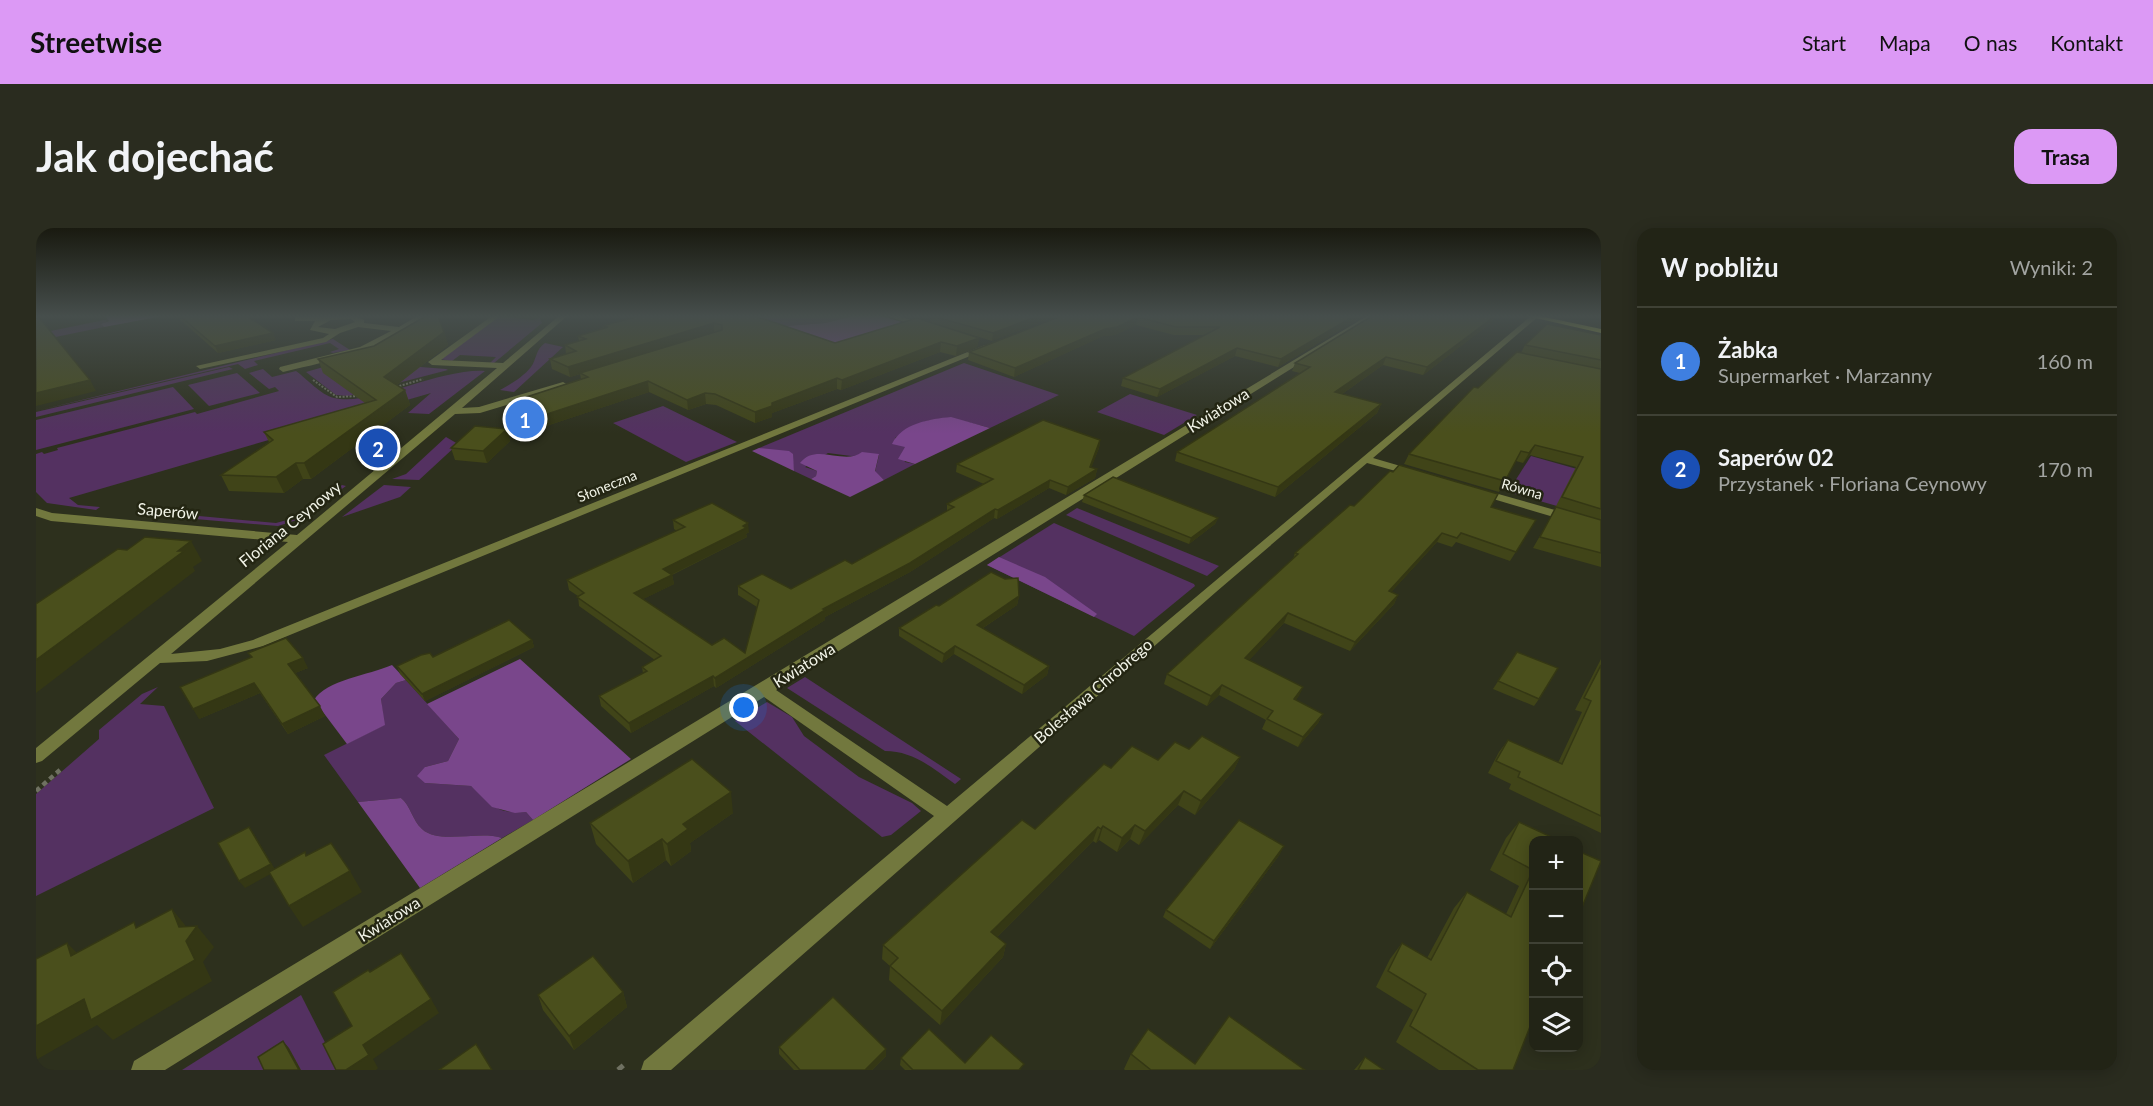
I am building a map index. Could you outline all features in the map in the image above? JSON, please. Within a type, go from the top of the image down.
[{"type":"street","points":[[200,366],[252,355]]},
{"type":"street","points":[[283,369],[338,355]]},
{"type":"street","points":[[441,355],[432,362],[505,366]]},
{"type":"street","name":"Floriana Ceynowy","points":[[36,757],[517,355]]},
{"type":"street","name":"Słoneczna","points":[[154,658],[186,660],[211,657],[258,643],[968,355]]},
{"type":"street","name":"Kwiatowa","points":[[143,1070],[1308,355]]},
{"type":"street","name":"Bolesława Chrobrego","points":[[653,1070],[1365,459],[1496,355]]},
{"type":"street","points":[[453,411],[480,410],[576,381]]},
{"type":"street","points":[[1365,459],[1425,476]]},
{"type":"street","name":"Równa","points":[[1469,489],[1601,527]]},
{"type":"street","name":"Saperów","points":[[36,512],[51,517],[297,539]]},
{"type":"street","points":[[763,689],[948,816]]},
{"type":"path","points":[[389,389],[430,377]]},
{"type":"path","points":[[310,378],[337,397],[368,394]]},
{"type":"shaded area","points":[[266,355],[278,355],[254,361],[258,365],[245,369],[238,364],[36,411]]},
{"type":"shaded area","points":[[445,355],[460,355],[452,361],[440,359]]},
{"type":"shaded area","points":[[465,355],[503,355],[494,363],[490,363],[496,357]]},
{"type":"shaded area","points":[[536,355],[554,355],[514,392],[500,390],[517,380],[533,364]]},
{"type":"shaded area","points":[[344,361],[448,370],[348,396],[336,395],[306,372]]},
{"type":"shaded area","points":[[964,363],[1059,395],[990,428],[951,419],[919,424],[895,438],[906,447],[902,453],[905,462],[915,464],[884,480],[875,472],[879,455],[851,456],[828,453],[805,467],[817,471],[816,476],[811,479],[794,471],[792,459],[759,448]]},
{"type":"shaded area","points":[[229,367],[233,369],[36,417],[36,412]]},
{"type":"shaded area","points":[[263,369],[272,377],[296,371],[329,396],[349,399],[385,393],[447,375],[485,371],[429,414],[408,413],[431,393],[69,498],[78,505],[100,507],[96,510],[47,503],[36,492],[36,454],[42,452],[44,454],[58,450],[57,448],[195,412],[197,414],[279,391],[275,387],[269,389],[249,373]]},
{"type":"shaded area","points":[[237,373],[260,393],[209,406],[188,385]]},
{"type":"shaded area","points":[[173,387],[194,409],[36,450],[36,420]]},
{"type":"shaded area","points":[[1130,394],[1197,415],[1164,435],[1097,412]]},
{"type":"shaded area","points":[[663,406],[737,442],[686,462],[613,423]]},
{"type":"shaded area","points":[[951,417],[990,428],[915,464],[898,459],[905,447],[892,444],[902,431],[917,423]]},
{"type":"shaded area","points":[[446,437],[458,444],[419,480],[392,479],[406,474]]},
{"type":"shaded area","points":[[759,448],[789,451],[793,454],[794,471],[752,451]]},
{"type":"shaded area","points":[[862,452],[879,454],[875,471],[884,480],[850,497],[811,479],[816,476],[817,471],[800,463],[814,454],[847,457]]},
{"type":"shaded area","points":[[1531,456],[1577,469],[1557,506],[1508,492]]},
{"type":"shaded area","points":[[342,485],[346,486],[300,519],[278,526],[195,519],[199,516],[276,523],[305,515]]},
{"type":"shaded area","points":[[384,485],[411,487],[400,497],[342,517]]},
{"type":"shaded area","points":[[1077,508],[1219,566],[1207,576],[1066,515]]},
{"type":"shaded area","points":[[1054,523],[1195,586],[1134,636],[987,565]]},
{"type":"shaded area","points":[[999,557],[1045,577],[1097,614],[1094,617],[987,565]]},
{"type":"shaded area","points":[[520,659],[631,759],[533,820],[526,812],[515,813],[492,807],[471,786],[425,783],[417,776],[425,767],[448,761],[459,739],[427,704]]},
{"type":"shaded area","points":[[392,665],[406,680],[396,683],[381,699],[385,725],[347,744],[314,700],[320,693],[338,683]]},
{"type":"shaded area","points":[[805,677],[961,779],[955,784],[914,757],[885,751],[787,688]]},
{"type":"shaded area","points":[[406,680],[459,739],[448,761],[425,767],[425,783],[471,786],[500,809],[526,812],[533,820],[502,838],[482,835],[438,836],[422,829],[401,798],[358,802],[324,755],[384,725],[381,699],[396,683]]},
{"type":"shaded area","points":[[158,687],[140,704],[164,706],[214,808],[36,896],[36,794],[99,739],[99,730],[142,694]]},
{"type":"shaded area","points":[[767,702],[792,717],[804,736],[859,777],[912,803],[921,811],[891,835],[882,837],[735,721]]},
{"type":"shaded area","points":[[401,798],[422,829],[429,834],[449,837],[482,835],[502,838],[420,888],[358,802]]},
{"type":"shaded area","points":[[301,995],[339,1070],[182,1070]]},
{"type":"building","points":[[36,355],[70,355],[90,380],[36,393]]},
{"type":"building","points":[[334,355],[413,355],[384,377],[405,390],[304,463],[296,463],[276,477],[221,475],[273,440],[264,432],[376,400],[318,359]]},
{"type":"building","points":[[562,355],[607,355],[568,367],[550,359]]},
{"type":"building","points":[[638,355],[906,355],[842,380],[837,378],[772,403],[772,406],[755,412],[715,394],[705,393],[687,400],[648,381],[538,417],[511,402],[588,377],[580,373]]},
{"type":"building","points":[[978,355],[1044,355],[1015,368]]},
{"type":"building","points":[[1166,355],[1223,355],[1160,389],[1123,378]]},
{"type":"building","points":[[1266,355],[1287,355],[1281,359]]},
{"type":"building","points":[[1308,355],[1443,355],[1427,367],[1386,357],[1335,392],[1381,404],[1278,487],[1177,452],[1310,367],[1295,363]]},
{"type":"building","points":[[1513,355],[1533,355],[1601,369],[1601,509],[1562,497],[1583,457],[1535,445],[1529,453],[1521,451],[1505,481],[1409,454],[1474,387],[1478,388]]},
{"type":"building","points":[[1577,355],[1601,355],[1601,360]]},
{"type":"building","points":[[1043,420],[1100,440],[1090,467],[1097,469],[1068,487],[1050,480],[998,510],[995,509],[910,563],[823,609],[825,610],[715,678],[713,676],[629,723],[599,696],[647,671],[642,667],[661,656],[577,597],[584,593],[567,580],[685,527],[673,520],[712,503],[748,523],[743,526],[746,528],[663,569],[672,575],[634,593],[712,645],[724,638],[745,653],[759,600],[738,586],[762,574],[791,589],[845,560],[852,564],[954,507],[947,504],[993,479],[957,464]]},
{"type":"building","points":[[475,426],[507,429],[483,451],[451,448]]},
{"type":"building","points":[[1399,465],[1498,494],[1491,507],[1536,520],[1516,552],[1461,533],[1457,538],[1442,533],[1389,591],[1398,595],[1355,642],[1288,613],[1245,658],[1303,687],[1294,699],[1323,714],[1303,737],[1267,719],[1273,711],[1222,685],[1211,696],[1167,674],[1298,554],[1295,553],[1350,505],[1354,506]]},
{"type":"building","points":[[1113,477],[1218,518],[1191,538],[1084,495]]},
{"type":"building","points":[[1556,507],[1601,520],[1601,553],[1540,537]]},
{"type":"building","points":[[145,537],[191,541],[178,551],[184,551],[36,660],[36,604],[118,549],[127,550]]},
{"type":"building","points":[[991,572],[1005,579],[1018,578],[1019,596],[977,625],[1049,666],[1024,685],[955,646],[944,654],[899,628],[936,605],[939,606]]},
{"type":"building","points":[[509,620],[532,640],[422,694],[397,666],[421,655],[430,653],[433,657]]},
{"type":"building","points":[[286,638],[303,658],[288,664],[320,706],[282,724],[254,683],[193,709],[180,687],[252,657],[248,653]]},
{"type":"building","points":[[1517,652],[1558,668],[1539,699],[1498,681]]},
{"type":"building","points":[[1601,665],[1601,816],[1518,777],[1520,772],[1496,761],[1508,740],[1562,764],[1591,701],[1584,698]]},
{"type":"building","points":[[1202,736],[1240,757],[1201,801],[1184,791],[1145,831],[1135,825],[1122,838],[1103,826],[1101,829],[1098,827],[991,932],[1006,944],[942,1011],[890,966],[898,958],[883,945],[1022,820],[1035,829],[1104,764],[1111,768],[1132,746],[1158,760],[1175,742],[1189,749]]},
{"type":"building","points":[[692,759],[731,792],[683,824],[688,829],[667,844],[662,839],[628,861],[590,823]]},
{"type":"building","points":[[1239,820],[1284,846],[1214,941],[1166,910]]},
{"type":"building","points":[[1519,822],[1549,836],[1529,836],[1529,868],[1503,854]]},
{"type":"building","points":[[249,827],[271,864],[239,881],[218,843]]},
{"type":"building","points":[[331,843],[350,871],[289,906],[269,872],[305,852],[306,856]]},
{"type":"building","points":[[1583,853],[1601,861],[1583,905]]},
{"type":"building","points":[[1529,879],[1529,1029],[1513,1070],[1478,1070],[1410,1026],[1426,994],[1388,971],[1402,943],[1431,960],[1467,892],[1511,917]]},
{"type":"building","points":[[172,909],[179,927],[197,926],[186,941],[195,960],[91,1020],[84,999],[36,1026],[36,959],[67,943],[71,956],[134,922],[136,928]]},
{"type":"building","points":[[401,953],[431,999],[363,1045],[369,1055],[346,1070],[336,1070],[323,1044],[352,1026],[333,992]]},
{"type":"building","points":[[593,956],[623,992],[569,1036],[538,995]]},
{"type":"building","points":[[833,997],[886,1049],[865,1070],[800,1070],[779,1047]]},
{"type":"building","points":[[1229,1016],[1305,1070],[1151,1070],[1131,1054],[1148,1029],[1195,1064]]},
{"type":"building","points":[[929,1029],[965,1063],[991,1035],[1024,1064],[1019,1070],[913,1070],[901,1058]]},
{"type":"building","points":[[283,1041],[299,1070],[264,1070],[258,1057]]},
{"type":"building","points":[[476,1044],[492,1070],[439,1070]]},
{"type":"building","points":[[1365,1057],[1384,1070],[1358,1070]]},
{"type":"place","name":"Żabka","points":[[525,419]]},
{"type":"place","name":"Saperów 02","points":[[378,448]]}]
